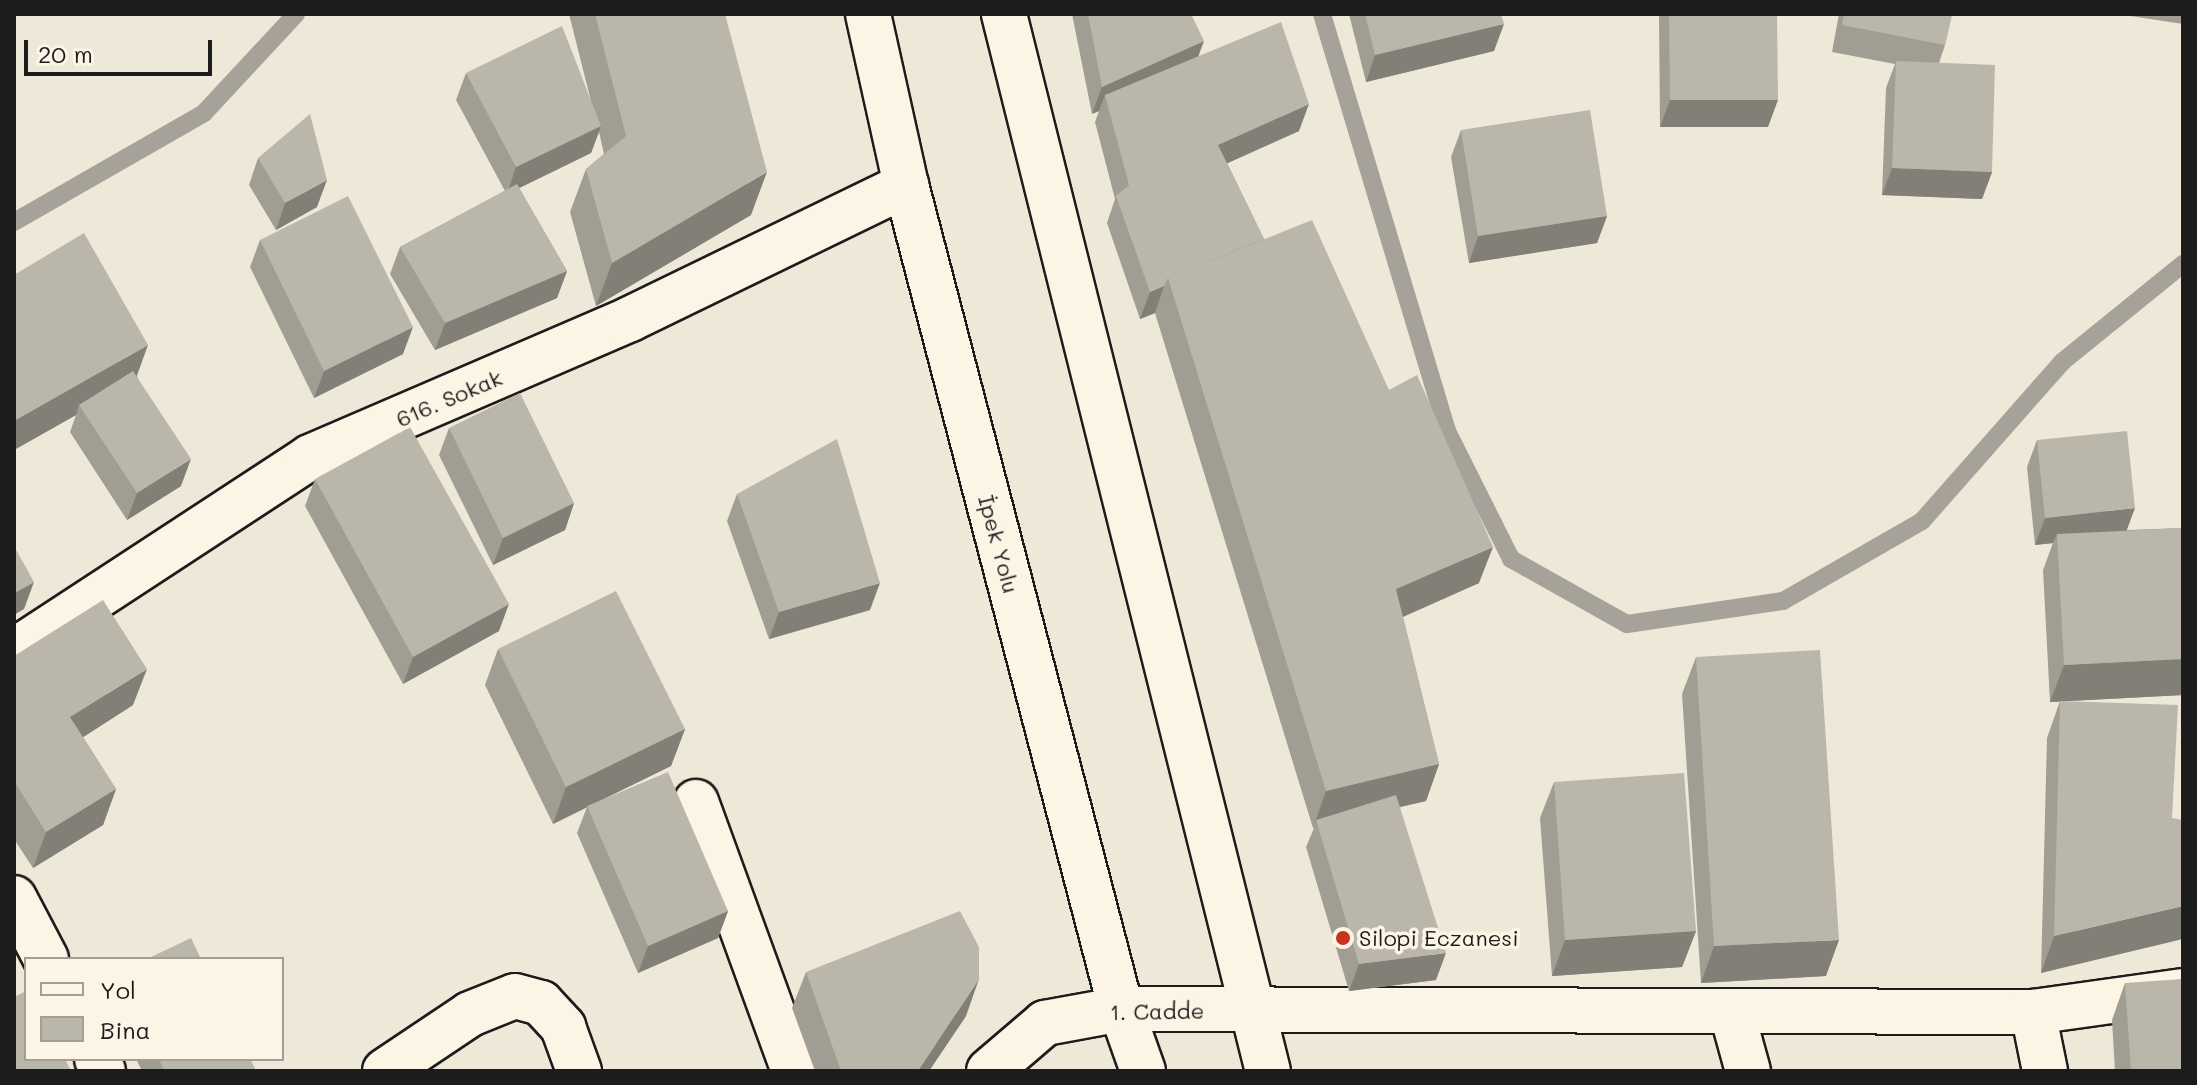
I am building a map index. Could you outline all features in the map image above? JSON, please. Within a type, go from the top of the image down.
[{"type":"main road","name":"İpek Yolu","points":[[868,14],[906,185],[1121,1009],[1143,1071]]},
{"type":"main road","points":[[1004,14],[1249,1010],[1268,1071]]},
{"type":"main road","name":"616. Sokak","points":[[14,651],[310,457],[630,319],[906,185]]},
{"type":"main road","points":[[696,802],[794,1071]]},
{"type":"main road","points":[[14,898],[45,957]]},
{"type":"main road","name":"1. Cadde","points":[[989,1071],[1045,1023],[1121,1009],[2033,1012],[2183,991]]},
{"type":"main road","points":[[385,1071],[470,1014],[515,996],[541,1003],[563,1027],[579,1071]]},
{"type":"main road","points":[[2033,1012],[2045,1071]]},
{"type":"main road","points":[[1732,1013],[1748,1071]]},
{"type":"building","points":[[595,14],[725,14],[767,172],[612,263],[586,169],[626,136]]},
{"type":"building","points":[[1088,14],[1191,14],[1204,41],[1102,87]]},
{"type":"building","points":[[1365,14],[1501,14],[1504,24],[1375,55]]},
{"type":"building","points":[[1669,14],[1777,14],[1778,100],[1670,100]]},
{"type":"building","points":[[1844,14],[1952,14],[1945,45],[1842,25]]},
{"type":"building","points":[[1281,22],[1309,104],[1218,145],[1264,239],[1168,278],[1164,286],[1150,292],[1116,196],[1129,185],[1105,95]]},
{"type":"building","points":[[562,26],[601,126],[516,167],[466,73]]},
{"type":"building","points":[[1896,61],[1995,65],[1992,172],[1892,168]]},
{"type":"building","points":[[1590,110],[1607,216],[1478,236],[1461,130]]},
{"type":"building","points":[[310,114],[327,180],[285,203],[258,158]]},
{"type":"building","points":[[517,184],[567,271],[445,323],[400,247]]},
{"type":"building","points":[[348,196],[413,327],[324,371],[260,240]]},
{"type":"building","points":[[1312,220],[1389,390],[1417,375],[1493,547],[1396,589],[1439,764],[1326,791],[1168,278]]},
{"type":"building","points":[[84,233],[148,345],[14,421],[14,275]]},
{"type":"building","points":[[133,371],[191,459],[137,493],[79,405]]},
{"type":"building","points":[[520,393],[574,503],[503,538],[449,428]]},
{"type":"building","points":[[410,427],[509,604],[413,657],[315,479]]},
{"type":"building","points":[[2127,431],[2135,508],[2045,518],[2037,440]]},
{"type":"building","points":[[837,439],[880,583],[779,612],[737,494]]},
{"type":"building","points":[[2183,528],[2183,659],[2064,665],[2057,534]]},
{"type":"building","points":[[14,546],[34,582],[14,593]]},
{"type":"building","points":[[616,591],[685,729],[566,787],[498,649]]},
{"type":"building","points":[[103,600],[147,669],[70,717],[116,789],[46,832],[14,781],[14,656]]},
{"type":"building","points":[[1820,650],[1839,940],[1714,946],[1696,657]]},
{"type":"building","points":[[2060,701],[2178,705],[2172,818],[2183,820],[2183,906],[2054,936]]},
{"type":"building","points":[[668,772],[728,911],[648,946],[587,806]]},
{"type":"building","points":[[1684,773],[1696,931],[1565,940],[1554,782]]},
{"type":"building","points":[[1396,795],[1446,953],[1359,964],[1316,820]]},
{"type":"building","points":[[960,911],[979,947],[979,979],[918,1071],[841,1071],[806,972]]},
{"type":"building","points":[[191,938],[200,957],[151,957]]},
{"type":"building","points":[[2183,979],[2183,1071],[2131,1071],[2125,983]]},
{"type":"building","points":[[24,992],[24,1061],[66,1061],[71,1071],[14,1071],[14,997]]},
{"type":"building","points":[[160,1061],[251,1061],[256,1071],[164,1071]]},
{"type":"waterway","points":[[14,222],[204,113],[296,14]]},
{"type":"waterway","points":[[1322,14],[1448,433],[1511,559],[1627,624],[1783,601],[1922,521],[2062,362],[2183,264]]},
{"type":"place","name":"Silopi Eczanesi","points":[[1343,938]]}]
